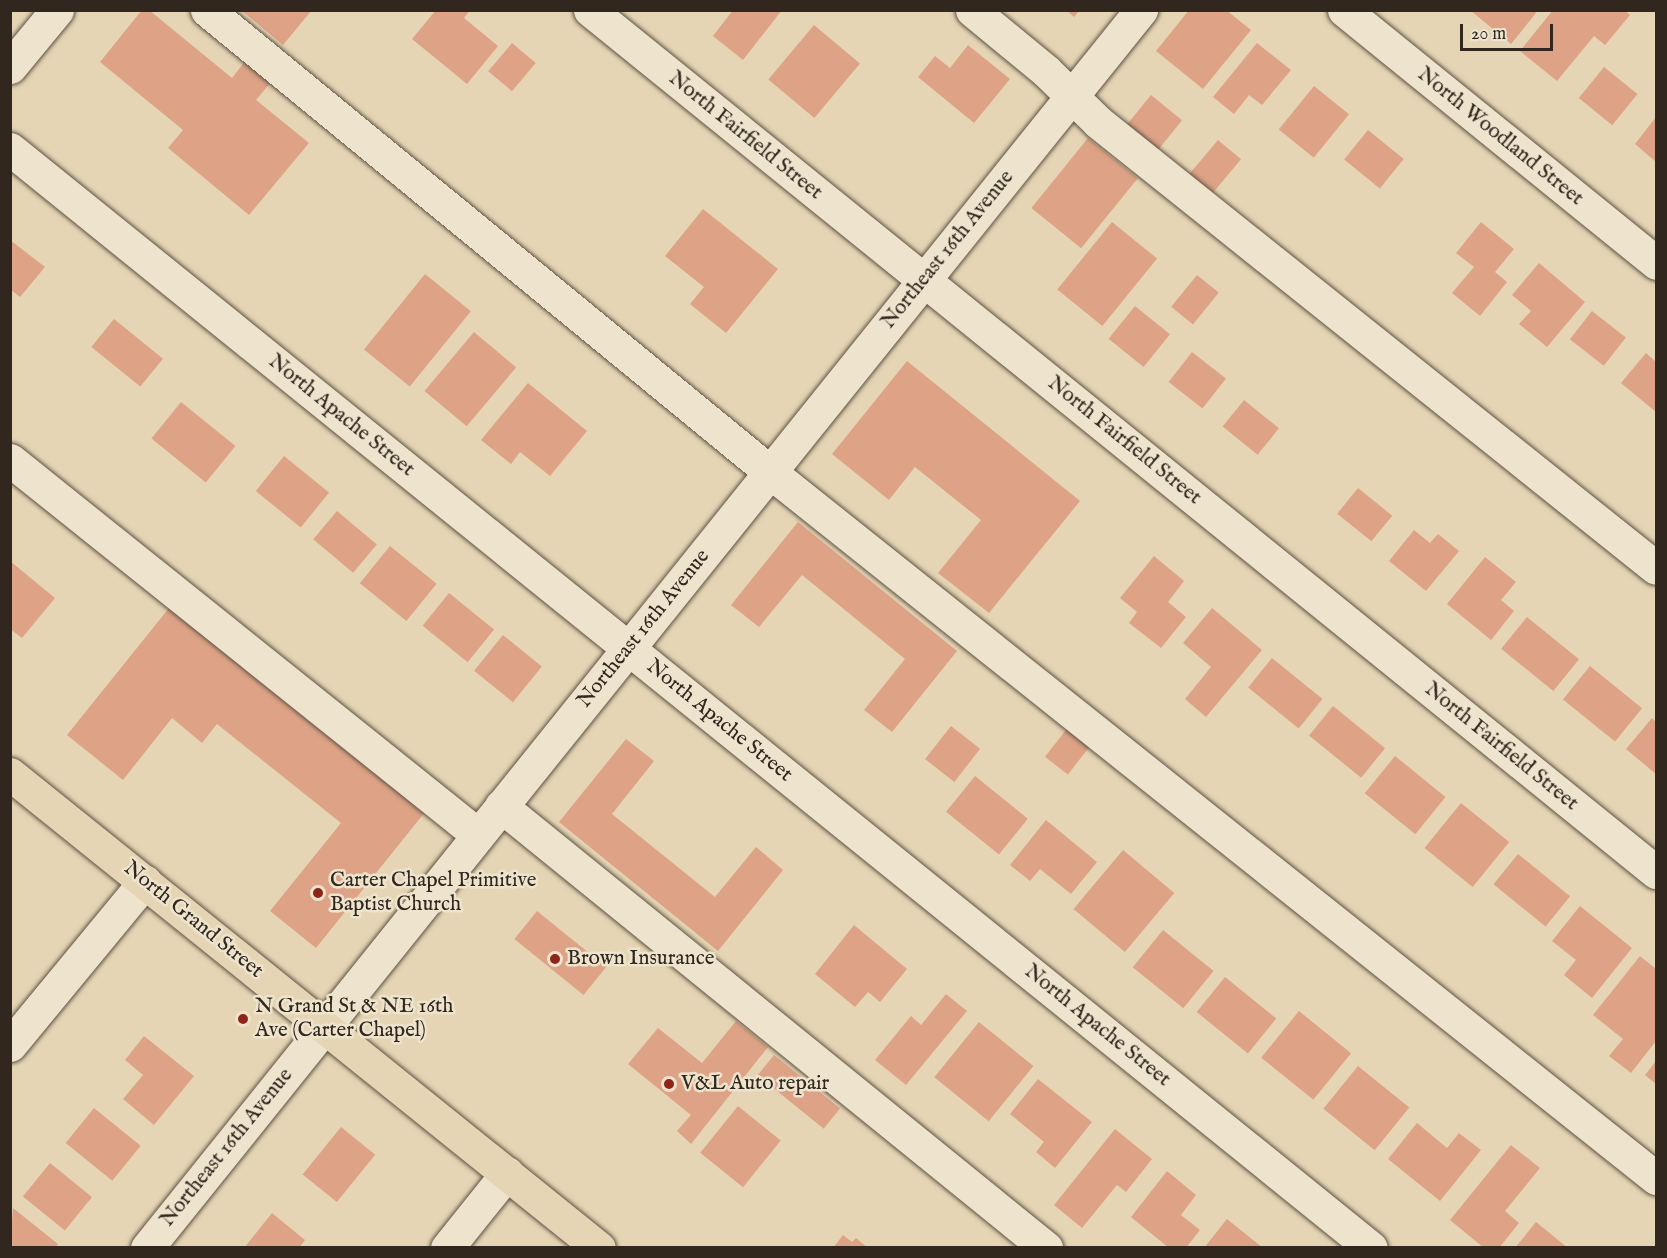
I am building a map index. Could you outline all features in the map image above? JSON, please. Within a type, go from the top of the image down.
[{"type":"main road","name":"North Grand Street","points":[[10,774],[599,1248]]},
{"type":"street","points":[[10,68],[57,10]]},
{"type":"street","points":[[207,10],[770,472],[1656,1178]]},
{"type":"street","name":"North Fairfield Street","points":[[590,10],[1656,872]]},
{"type":"street","points":[[972,10],[1072,96],[1098,122],[1656,568]]},
{"type":"street","name":"Northeast 16th Avenue","points":[[147,1248],[477,834],[1141,10]]},
{"type":"street","name":"North Woodland Street","points":[[1344,10],[1656,263]]},
{"type":"street","name":"North Apache Street","points":[[10,149],[1371,1248]]},
{"type":"street","points":[[10,460],[477,834]]},
{"type":"street","points":[[501,806],[1046,1248]]},
{"type":"street","points":[[10,1045],[145,881]]},
{"type":"street","points":[[447,1248],[507,1173]]},
{"type":"building","points":[[142,10],[149,10],[232,78],[246,60],[272,81],[256,100],[309,143],[249,215],[168,148],[183,130],[100,62]]},
{"type":"building","points":[[241,10],[312,10],[283,45]]},
{"type":"building","points":[[436,10],[470,10],[464,18],[498,46],[467,84],[412,39]]},
{"type":"building","points":[[733,10],[782,10],[743,60],[713,36]]},
{"type":"building","points":[[1066,10],[1080,10],[1074,17]]},
{"type":"building","points":[[1189,10],[1226,10],[1251,30],[1203,89],[1156,51]]},
{"type":"building","points":[[1470,10],[1534,10],[1536,13],[1511,44]]},
{"type":"building","points":[[1553,10],[1624,10],[1630,15],[1605,45],[1594,36],[1557,81],[1520,51]]},
{"type":"building","points":[[814,25],[860,64],[814,118],[768,79]]},
{"type":"building","points":[[512,43],[536,63],[512,91],[488,71]]},
{"type":"building","points":[[1257,43],[1291,70],[1262,105],[1249,95],[1234,114],[1213,97]]},
{"type":"building","points":[[968,45],[1010,79],[974,123],[918,77],[935,56],[950,68]]},
{"type":"building","points":[[1604,67],[1637,94],[1612,125],[1579,98]]},
{"type":"building","points":[[1314,86],[1349,114],[1314,158],[1279,130]]},
{"type":"building","points":[[1151,95],[1182,120],[1158,150],[1127,125]]},
{"type":"building","points":[[1656,117],[1656,162],[1635,144]]},
{"type":"building","points":[[1368,130],[1404,159],[1380,188],[1344,160]]},
{"type":"building","points":[[1088,138],[1138,178],[1081,248],[1031,208]]},
{"type":"building","points":[[1218,140],[1241,159],[1212,194],[1189,174]]},
{"type":"building","points":[[703,209],[778,269],[726,333],[690,304],[704,287],[665,256]]},
{"type":"building","points":[[1112,222],[1157,259],[1102,326],[1057,290]]},
{"type":"building","points":[[1481,222],[1514,249],[1495,272],[1507,282],[1480,316],[1452,293],[1474,267],[1456,253]]},
{"type":"building","points":[[10,240],[45,267],[20,297],[10,289]]},
{"type":"building","points":[[1539,263],[1585,302],[1547,347],[1519,324],[1531,311],[1512,295]]},
{"type":"building","points":[[425,274],[471,311],[410,387],[364,349]]},
{"type":"building","points":[[1197,275],[1219,293],[1193,324],[1171,307]]},
{"type":"building","points":[[1135,306],[1170,334],[1144,367],[1109,339]]},
{"type":"building","points":[[1592,311],[1626,337],[1604,366],[1570,339]]},
{"type":"building","points":[[114,319],[163,359],[140,387],[91,347]]},
{"type":"building","points":[[474,332],[516,367],[467,426],[425,391]]},
{"type":"building","points":[[1192,352],[1226,378],[1202,408],[1169,382]]},
{"type":"building","points":[[1646,353],[1656,362],[1656,412],[1621,383]]},
{"type":"building","points":[[907,361],[1080,501],[989,613],[938,573],[981,520],[915,467],[889,500],[832,454]]},
{"type":"building","points":[[528,383],[587,431],[550,476],[520,452],[511,464],[481,440]]},
{"type":"building","points":[[1244,400],[1279,428],[1258,455],[1223,426]]},
{"type":"building","points":[[181,402],[235,446],[206,483],[151,439]]},
{"type":"building","points":[[284,456],[329,493],[301,527],[256,491]]},
{"type":"building","points":[[1358,488],[1392,516],[1371,541],[1337,514]]},
{"type":"building","points":[[337,511],[377,544],[353,573],[313,539]]},
{"type":"building","points":[[798,522],[957,651],[892,732],[864,710],[905,659],[802,575],[759,627],[731,605]]},
{"type":"building","points":[[1414,530],[1430,543],[1438,534],[1459,551],[1426,591],[1389,561]]},
{"type":"building","points":[[390,546],[437,584],[406,621],[360,583]]},
{"type":"building","points":[[1154,556],[1184,581],[1168,602],[1186,617],[1161,648],[1129,623],[1137,612],[1120,598]]},
{"type":"building","points":[[1485,557],[1516,582],[1501,600],[1514,611],[1491,640],[1447,604]]},
{"type":"building","points":[[10,561],[55,598],[22,638],[10,629]]},
{"type":"building","points":[[449,593],[494,630],[468,662],[423,626]]},
{"type":"building","points":[[169,608],[425,812],[316,948],[270,911],[341,823],[217,724],[202,743],[172,718],[123,780],[67,735]]},
{"type":"building","points":[[1212,608],[1262,650],[1206,717],[1185,699],[1211,667],[1183,643]]},
{"type":"building","points":[[1527,617],[1579,659],[1553,691],[1501,649]]},
{"type":"building","points":[[503,635],[542,666],[513,702],[474,671]]},
{"type":"building","points":[[1272,658],[1323,699],[1299,728],[1248,688]]},
{"type":"building","points":[[1590,666],[1642,708],[1615,742],[1563,699]]},
{"type":"building","points":[[1333,706],[1385,748],[1361,778],[1309,736]]},
{"type":"building","points":[[1652,718],[1656,722],[1656,774],[1626,749]]},
{"type":"building","points":[[951,726],[980,749],[954,782],[925,759]]},
{"type":"building","points":[[1069,726],[1092,744],[1068,775],[1045,757]]},
{"type":"building","points":[[626,739],[654,761],[612,814],[715,897],[756,847],[783,870],[718,951],[559,822]]},
{"type":"building","points":[[1395,756],[1446,797],[1415,834],[1365,793]]},
{"type":"building","points":[[975,776],[1028,819],[999,855],[946,812]]},
{"type":"building","points":[[1461,803],[1509,842],[1473,887],[1424,848]]},
{"type":"building","points":[[1046,820],[1097,862],[1071,894],[1040,869],[1030,881],[1010,865]]},
{"type":"building","points":[[1123,850],[1174,893],[1125,952],[1074,909]]},
{"type":"building","points":[[1518,854],[1570,896],[1546,926],[1493,884]]},
{"type":"building","points":[[1580,906],[1632,948],[1592,998],[1564,975],[1576,960],[1552,941]]},
{"type":"building","points":[[537,911],[606,967],[584,995],[514,939]]},
{"type":"building","points":[[854,925],[907,969],[880,1002],[868,992],[855,1007],[815,974]]},
{"type":"building","points":[[1163,930],[1214,971],[1183,1008],[1133,967]]},
{"type":"building","points":[[1640,956],[1656,969],[1656,1041],[1631,1073],[1609,1056],[1623,1039],[1593,1015]]},
{"type":"building","points":[[1225,977],[1276,1019],[1248,1054],[1197,1012]]},
{"type":"building","points":[[946,994],[967,1011],[906,1085],[875,1060],[911,1016],[921,1025]]},
{"type":"building","points":[[1299,1011],[1351,1053],[1313,1100],[1261,1058]]},
{"type":"building","points":[[736,1021],[768,1047],[691,1144],[677,1131],[691,1115],[628,1064],[658,1028],[702,1063]]},
{"type":"building","points":[[979,1022],[1033,1066],[989,1121],[934,1077]]},
{"type":"building","points":[[144,1036],[194,1076],[154,1125],[123,1099],[143,1075],[125,1060]]},
{"type":"building","points":[[774,1055],[840,1108],[824,1129],[758,1075]]},
{"type":"building","points":[[1656,1061],[1656,1084],[1645,1075]]},
{"type":"building","points":[[1358,1066],[1409,1108],[1375,1150],[1323,1109]]},
{"type":"building","points":[[1038,1079],[1092,1122],[1055,1168],[1036,1152],[1044,1142],[1010,1114]]},
{"type":"building","points":[[738,1106],[781,1141],[743,1187],[700,1153]]},
{"type":"building","points":[[94,1108],[141,1146],[112,1181],[66,1143]]},
{"type":"building","points":[[1417,1123],[1447,1148],[1459,1133],[1481,1150],[1440,1201],[1388,1159]]},
{"type":"building","points":[[341,1127],[375,1155],[337,1202],[303,1174]]},
{"type":"building","points":[[1115,1129],[1152,1159],[1126,1192],[1117,1185],[1082,1228],[1054,1205]]},
{"type":"building","points":[[1511,1145],[1540,1168],[1505,1211],[1519,1223],[1499,1248],[1484,1248],[1450,1220]]},
{"type":"building","points":[[50,1163],[92,1197],[65,1230],[23,1196]]},
{"type":"building","points":[[1167,1171],[1196,1195],[1181,1215],[1200,1230],[1186,1248],[1169,1248],[1131,1217]]},
{"type":"building","points":[[13,1208],[58,1244],[55,1248],[10,1248]]},
{"type":"building","points":[[272,1213],[305,1240],[299,1248],[244,1248]]},
{"type":"building","points":[[1227,1219],[1263,1248],[1204,1248]]},
{"type":"building","points":[[1536,1222],[1568,1248],[1515,1248]]},
{"type":"building","points":[[843,1235],[852,1242],[856,1238],[868,1248],[833,1248]]},
{"type":"place","name":"Carter Chapel Primitive Baptist Church","points":[[318,893]]},
{"type":"place","name":"Brown Insurance","points":[[555,959]]},
{"type":"place","name":"N Grand St & NE 16th Ave (Carter Chapel)","points":[[243,1019]]},
{"type":"place","name":"V&L Auto repair","points":[[669,1084]]}]
